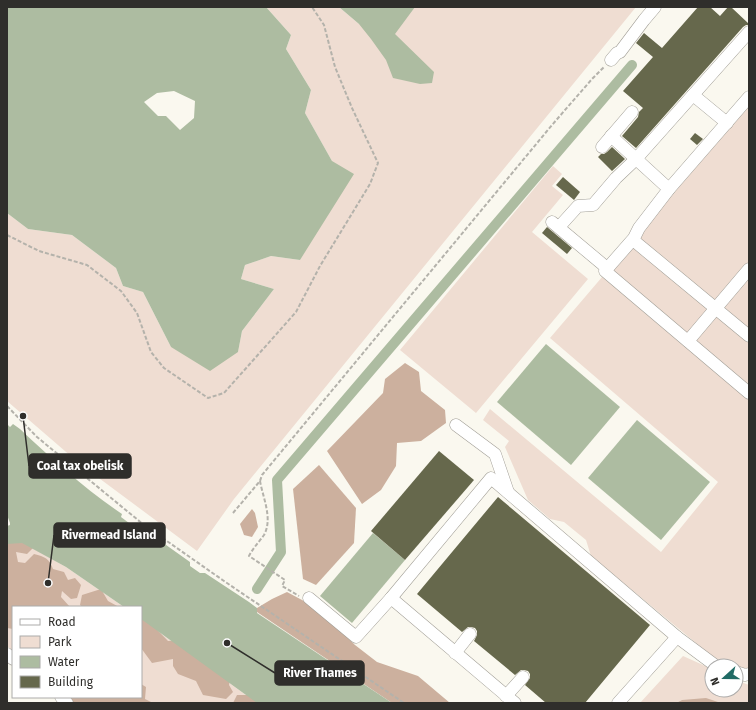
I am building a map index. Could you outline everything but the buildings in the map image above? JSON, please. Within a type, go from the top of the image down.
[{"type":"street","points":[[611,60],[620,52],[655,7]]},
{"type":"street","points":[[607,268],[556,224],[578,206],[593,205],[749,32]]},
{"type":"street","points":[[693,95],[727,123]]},
{"type":"street","points":[[749,97],[670,189],[639,228],[633,240],[605,271],[749,393]]},
{"type":"street","points":[[602,148],[632,112]]},
{"type":"street","points":[[611,136],[670,189]]},
{"type":"street","points":[[633,240],[749,336]]},
{"type":"street","points":[[688,341],[749,269]]},
{"type":"street","points":[[456,426],[495,454],[508,493]]},
{"type":"street","points":[[309,598],[356,637],[391,598],[492,478],[677,637],[705,658]]},
{"type":"street","points":[[391,598],[511,699],[523,677]]},
{"type":"street","points":[[456,653],[470,634]]},
{"type":"street","points":[[618,703],[677,637]]},
{"type":"path","points":[[7,235],[39,251],[87,265],[121,291],[137,313],[151,352],[164,368],[208,398],[224,394],[296,312],[320,266],[370,184],[378,163],[352,108],[335,67],[324,25],[312,7]]},
{"type":"path","points":[[233,513],[260,481],[262,475],[546,131],[611,60]]},
{"type":"path","points":[[7,406],[37,437],[144,526],[404,703]]},
{"type":"path","points":[[260,481],[268,524],[265,534],[249,556],[285,580],[282,586],[304,599],[309,598]]},
{"type":"green space","points":[[266,7],[339,7],[359,24],[370,7],[636,7],[234,499],[197,551],[80,464],[7,401],[7,213],[28,229],[72,235],[116,268],[123,286],[143,292],[171,347],[238,352],[242,331],[274,289],[241,279],[245,265],[271,256],[300,260],[332,161],[305,113],[311,90],[286,49],[291,35]]},
{"type":"green space","points":[[749,105],[749,670],[744,669],[744,658],[716,658],[708,653],[591,556],[586,540],[564,522],[550,519],[528,500],[505,447],[509,441],[483,420],[490,409],[661,552],[718,482],[550,338]]},
{"type":"green space","points":[[553,166],[562,174],[552,186],[563,195],[532,232],[588,279],[476,413],[400,350]]},
{"type":"green space","points":[[22,542],[66,567],[123,606],[17,606],[7,544]]},
{"type":"green space","points":[[7,612],[12,616],[12,650],[7,646]]},
{"type":"green space","points":[[142,620],[257,703],[131,703],[142,698]]},
{"type":"green space","points":[[683,656],[704,665],[704,698],[744,698],[744,683],[749,685],[749,703],[717,703],[718,702],[682,700],[676,703],[640,703]]},
{"type":"shaded area","points":[[405,363],[419,372],[421,391],[445,410],[446,423],[421,441],[397,443],[396,466],[381,490],[362,504],[327,451],[383,393],[385,379]]},
{"type":"shaded area","points":[[319,465],[356,508],[354,543],[316,585],[303,579],[293,489]]},
{"type":"shaded area","points":[[252,509],[255,513],[258,527],[252,537],[244,535],[240,524]]},
{"type":"shaded area","points":[[7,536],[35,546],[27,554],[16,552],[18,562],[25,563],[34,554],[44,557],[50,562],[53,569],[64,572],[68,580],[75,578],[81,585],[77,598],[71,599],[62,591],[61,597],[69,606],[12,606],[12,629],[7,628]]},
{"type":"shaded area","points":[[101,589],[108,601],[117,606],[81,606],[82,595]]},
{"type":"shaded area","points":[[287,592],[317,608],[355,645],[377,662],[418,676],[450,703],[392,703],[257,612],[257,608]]},
{"type":"shaded area","points":[[142,614],[168,641],[179,640],[232,671],[229,685],[233,692],[226,699],[203,695],[196,681],[178,674],[173,666],[173,659],[152,663],[142,649]]},
{"type":"shaded area","points":[[142,685],[146,687],[145,699],[153,703],[74,703],[69,698],[142,698]]},
{"type":"shaded area","points":[[237,695],[252,695],[261,703],[233,703]]},
{"type":"shaded area","points":[[706,698],[718,702],[676,703],[682,700]]},
{"type":"water","points":[[7,7],[266,7],[291,35],[286,49],[311,90],[305,113],[332,161],[354,174],[300,260],[271,256],[245,265],[241,279],[274,289],[242,331],[238,352],[210,371],[171,347],[143,292],[123,286],[116,268],[72,235],[28,229],[7,213]],"holes":[[[174,91],[195,101],[194,118],[180,130],[166,116],[158,116],[144,102],[157,93]]]},
{"type":"water","points":[[339,7],[415,7],[395,34],[434,72],[432,83],[420,84],[393,78],[386,60],[371,39],[359,24]]},
{"type":"water","points":[[546,344],[620,407],[571,465],[497,402]]},
{"type":"water","points":[[637,420],[710,482],[661,540],[588,478]]},
{"type":"water","points":[[7,424],[10,427],[13,424],[69,473],[122,514],[121,517],[145,535],[152,535],[190,562],[190,566],[200,573],[205,573],[249,602],[257,608],[257,613],[392,703],[257,703],[142,620],[142,606],[123,606],[66,567],[22,543],[7,544],[7,526],[10,525],[10,523],[7,515]]},
{"type":"water","points":[[373,533],[405,560],[352,623],[320,596]]},
{"type":"waterway","points":[[257,589],[281,552],[277,480],[632,65]]},
{"type":"place","name":"Coal tax obelisk","points":[[23,416]]},
{"type":"place","name":"Rivermead Island","points":[[48,583]]},
{"type":"place","name":"River Thames","points":[[227,643]]}]
